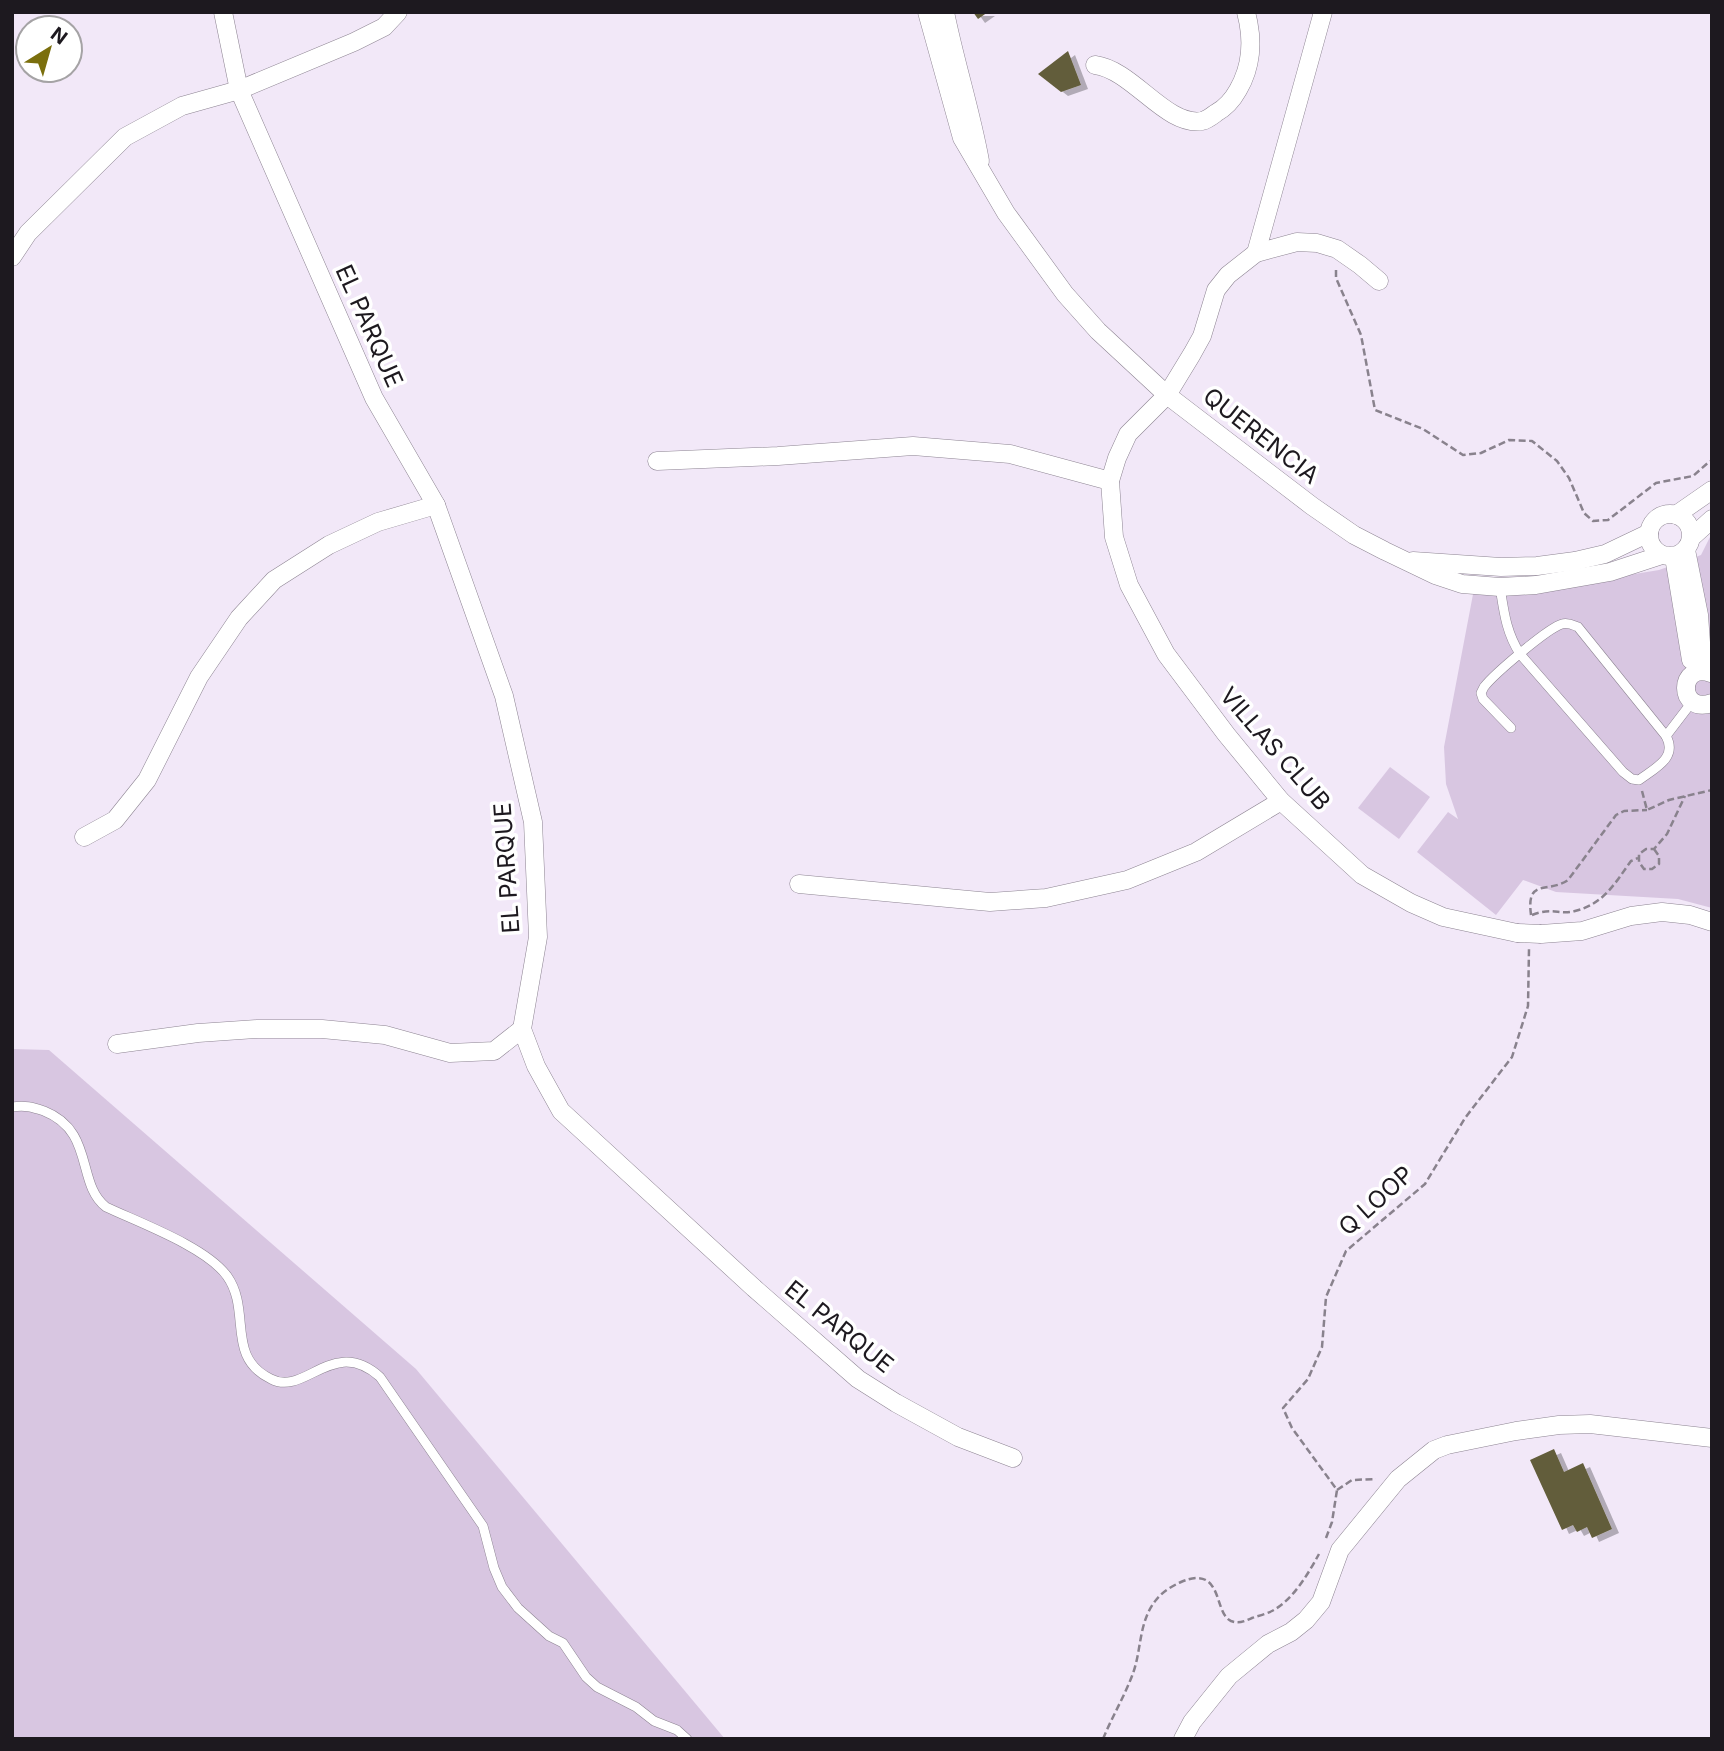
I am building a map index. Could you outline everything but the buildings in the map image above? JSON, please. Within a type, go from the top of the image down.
[{"type":"street","name":"EL PARQUE","points":[[223,12],[239,90],[374,398],[436,505],[504,696],[533,822],[538,937],[522,1029],[536,1066],[561,1111],[858,1379],[958,1437],[1013,1458]]},
{"type":"street","points":[[12,257],[28,233],[125,137],[182,106],[239,90],[355,43],[384,27],[398,12]]},
{"type":"street","name":"QUERENCIA","points":[[927,12],[962,138],[1012,222],[1065,294],[1098,331],[1167,395],[1354,535],[1434,575],[1462,584],[1500,587],[1577,579],[1610,572],[1679,550],[1712,519]]},
{"type":"street","points":[[945,12],[961,85],[975,131],[981,168]]},
{"type":"street","points":[[1095,65],[1107,67],[1124,76],[1183,120],[1203,121],[1222,110],[1237,92],[1244,77],[1249,61],[1251,32],[1246,12]]},
{"type":"street","points":[[1256,253],[1323,12]]},
{"type":"street","points":[[1256,253],[1297,242],[1317,243],[1337,249],[1379,281]]},
{"type":"street","name":"VILLAS CLUB","points":[[1256,253],[1228,275],[1216,290],[1202,336],[1167,395],[1128,434],[1110,481],[1114,537],[1129,585],[1166,654],[1281,801],[1362,875],[1411,903],[1443,917],[1529,936],[1583,931],[1630,916],[1662,912],[1690,915],[1712,922]]},
{"type":"street","points":[[657,461],[913,446],[1010,454],[1110,481]]},
{"type":"street","points":[[1679,550],[1650,544],[1650,526],[1660,516],[1676,515],[1712,490]]},
{"type":"street","points":[[83,837],[115,820],[147,780],[199,677],[239,618],[275,579],[330,545],[378,522],[436,505]]},
{"type":"street","points":[[1676,515],[1688,523],[1679,550],[1702,672],[1686,682],[1685,688],[1692,702],[1703,705],[1712,703]]},
{"type":"street","name":"QUERENCIA","points":[[1406,561],[1501,567],[1537,566],[1605,554],[1649,534]]},
{"type":"street","points":[[799,884],[989,902],[1046,898],[1127,880],[1196,852],[1281,801]]},
{"type":"street","points":[[117,1044],[198,1033],[321,1029],[384,1035],[450,1053],[483,1052],[494,1051],[522,1029]]},
{"type":"street","points":[[1182,1739],[1192,1722],[1229,1676],[1257,1651],[1291,1632],[1306,1620],[1321,1602],[1340,1550],[1398,1479],[1434,1450],[1559,1425],[1590,1424],[1712,1438]]},
{"type":"lane","points":[[1500,587],[1505,622],[1510,638],[1520,654],[1623,772],[1632,779],[1639,780],[1665,761],[1670,753],[1671,744],[1666,736],[1578,627],[1571,624],[1561,624],[1520,654],[1488,681],[1481,693],[1483,699],[1511,728]]},
{"type":"lane","points":[[1666,736],[1692,702]]},
{"type":"lane","points":[[12,1107],[26,1104],[54,1115],[74,1135],[85,1159],[96,1199],[106,1207],[202,1253],[225,1273],[237,1293],[247,1359],[255,1369],[273,1381],[288,1382],[345,1360],[359,1362],[380,1377],[483,1526],[498,1578],[519,1608],[549,1636],[563,1643],[586,1677],[597,1688],[636,1707],[654,1721],[677,1730],[687,1739]]},
{"type":"path","points":[[1337,249],[1336,278],[1362,335],[1375,410],[1423,429],[1463,455],[1481,453],[1509,440],[1532,441],[1557,461],[1569,478],[1584,513],[1593,521],[1608,520],[1656,483],[1693,476],[1711,462]]},
{"type":"path","points":[[1639,780],[1647,810]]},
{"type":"path","points":[[1685,796],[1667,834],[1654,849],[1646,849],[1632,861],[1604,898],[1574,912],[1546,910],[1531,916],[1529,901],[1532,894],[1538,888],[1558,885],[1568,880],[1616,815],[1624,811],[1640,812],[1669,800],[1685,796],[1712,790]]},
{"type":"path","points":[[1638,858],[1644,869],[1656,867],[1659,856],[1654,849]]},
{"type":"path","name":"Q LOOP","points":[[1337,1490],[1292,1427],[1283,1408],[1308,1379],[1322,1347],[1326,1297],[1346,1251],[1425,1184],[1465,1118],[1512,1057],[1528,1006],[1529,936]]},
{"type":"path","points":[[1103,1739],[1133,1674],[1146,1614],[1157,1597],[1174,1585],[1192,1578],[1206,1580],[1220,1599],[1226,1617],[1233,1622],[1240,1623],[1272,1611],[1307,1576],[1332,1522],[1337,1490],[1352,1480],[1398,1479]]},
{"type":"shaded area","points":[[1712,533],[1712,908],[1678,899],[1556,892],[1523,880],[1496,915],[1417,852],[1448,812],[1458,819],[1446,784],[1444,747],[1474,589],[1525,592],[1659,570],[1701,555]]},
{"type":"shaded area","points":[[1390,767],[1430,797],[1399,839],[1358,808]]},
{"type":"shaded area","points":[[12,1049],[49,1050],[416,1369],[725,1739],[12,1739]]}]
